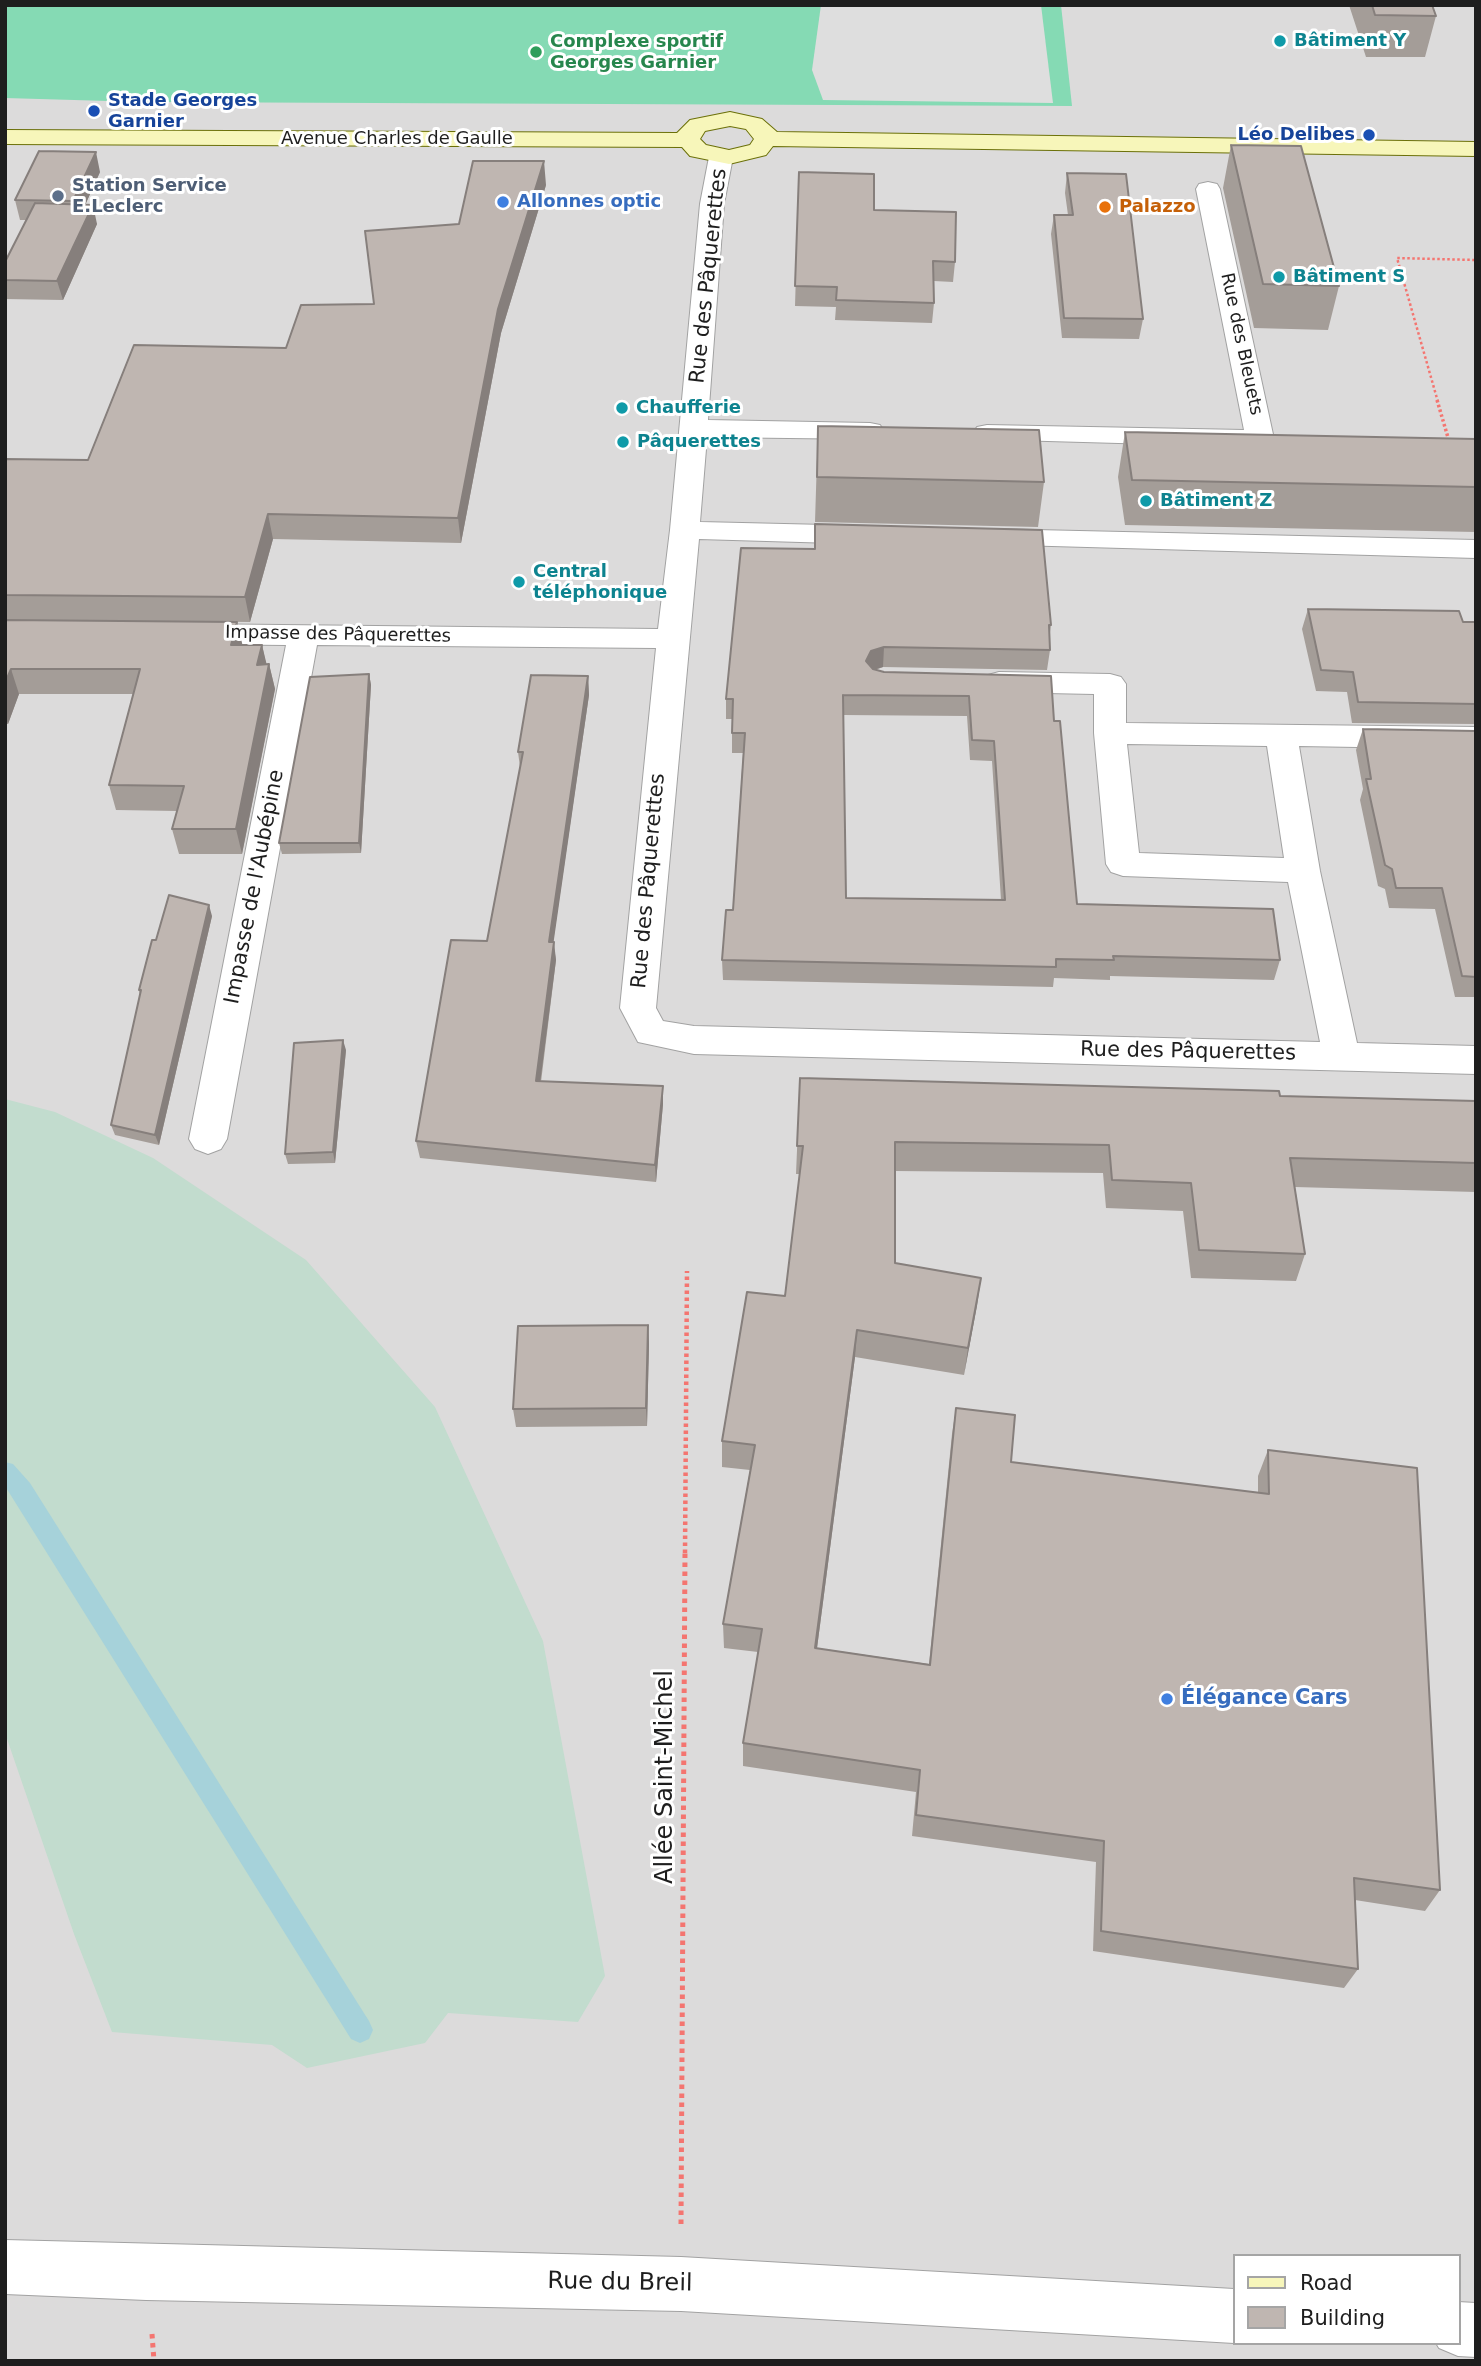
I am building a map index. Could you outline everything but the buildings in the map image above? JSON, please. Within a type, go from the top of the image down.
[{"type":"street","points":[[730,119],[754,124],[766,133],[766,139],[762,146],[752,152],[721,157],[698,151],[688,140],[690,132],[698,125],[730,119]]},
{"type":"street","name":"Avenue Charles de Gaulle","points":[[11,136],[688,140]]},
{"type":"street","points":[[766,139],[1476,149]]},
{"type":"street","name":"Rue des Pâquerettes","points":[[721,157],[714,181],[685,530],[672,639],[638,1009],[651,1032],[694,1040],[1476,1059]]},
{"type":"street","name":"Rue des Bleuets","points":[[956,433],[1260,439],[1208,189]]},
{"type":"street","points":[[694,428],[901,432]]},
{"type":"street","points":[[685,530],[893,535]]},
{"type":"street","points":[[962,537],[1476,549]]},
{"type":"street","name":"Impasse des Pâquerettes","points":[[154,634],[672,639]]},
{"type":"street","name":"Impasse de l'Aubépine","points":[[208,1139],[303,635]]},
{"type":"street","points":[[976,681],[1110,684],[1110,733],[1123,864],[1303,872]]},
{"type":"street","points":[[1110,733],[1476,737]]},
{"type":"street","points":[[1281,735],[1303,872],[1341,1056]]},
{"type":"street","name":"Rue du Breil","points":[[5,2267],[146,2273],[681,2284],[1232,2316]]},
{"type":"path","points":[[1462,442],[1449,441],[1398,258],[1476,260]]},
{"type":"path","name":"Allée Saint-Michel","points":[[681,2284],[687,1271]]},
{"type":"shaded area","points":[[5,5],[1476,5],[1476,2361],[5,2361]]},
{"type":"shaded area","points":[[821,5],[1041,5],[1053,103],[823,100],[812,70]]},
{"type":"green space","name":"Complexe sportif Georges Garnier","points":[[5,5],[1061,5],[1072,106],[143,102],[5,98]]},
{"type":"green space","points":[[5,1099],[55,1112],[153,1158],[306,1260],[435,1407],[543,1641],[605,1976],[578,2022],[448,2013],[425,2043],[307,2068],[272,2045],[112,2032],[74,1934],[5,1733]]},
{"type":"waterway","points":[[5,1471],[22,1490],[360,2030]]},
{"type":"place","name":"Bâtiment Y","points":[[1280,41]]},
{"type":"place","name":"Complexe sportif Georges Garnier","points":[[536,52]]},
{"type":"place","name":"Stade Georges Garnier","points":[[94,111]]},
{"type":"place","name":"Léo Delibes","points":[[1369,135]]},
{"type":"place","name":"Station Service E.Leclerc","points":[[58,196]]},
{"type":"place","name":"Allonnes optic","points":[[503,202]]},
{"type":"place","name":"Palazzo","points":[[1105,207]]},
{"type":"place","name":"Bâtiment S","points":[[1279,277]]},
{"type":"place","name":"Chaufferie","points":[[622,408]]},
{"type":"place","name":"Pâquerettes","points":[[623,442]]},
{"type":"place","name":"Bâtiment Z","points":[[1146,501]]},
{"type":"place","name":"Central téléphonique","points":[[519,582]]},
{"type":"place","name":"Élégance Cars","points":[[1167,1699]]}]
